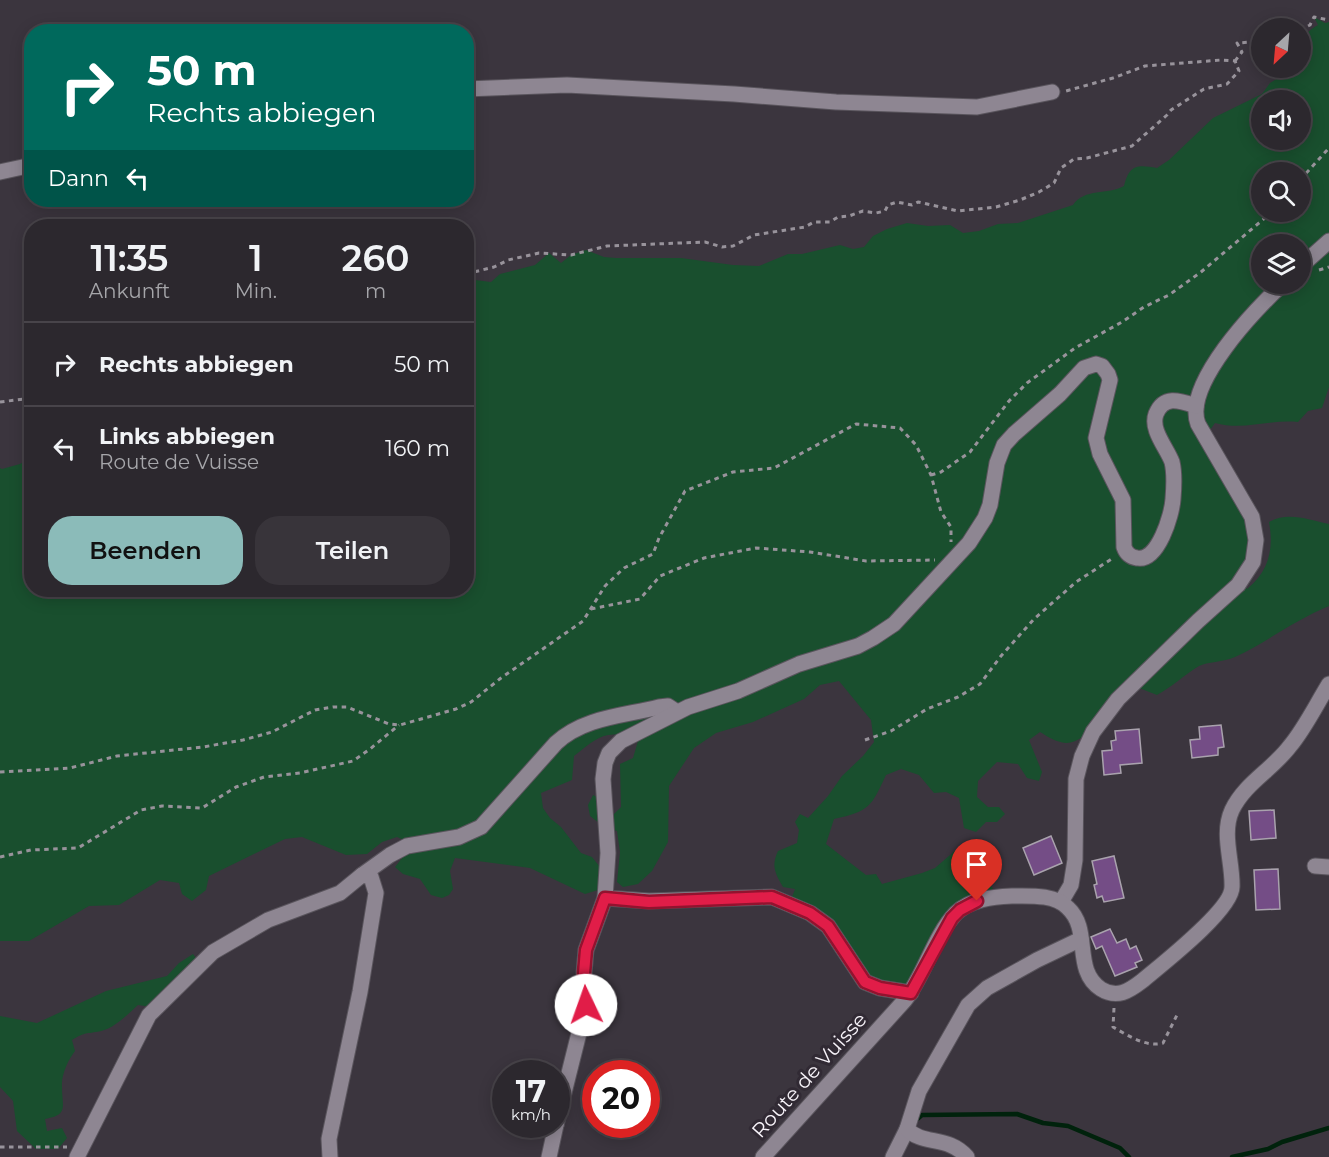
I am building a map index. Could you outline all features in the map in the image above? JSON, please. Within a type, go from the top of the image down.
[{"type":"street","points":[[474,89],[567,85],[836,102],[977,107],[1052,92]]},
{"type":"street","points":[[0,172],[24,167]]},
{"type":"street","points":[[1311,257],[1329,241]]},
{"type":"street","points":[[1273,294],[1221,354],[1207,376],[1196,406],[1198,424],[1252,517],[1256,540],[1253,562],[1238,585],[1118,699],[1093,732],[1082,756],[1076,779],[1075,860],[1071,885],[1061,902],[1075,916],[1081,939],[1084,967],[1090,979],[1105,991],[1115,994],[1129,990],[1142,981],[1215,916],[1228,901],[1232,890],[1227,836],[1231,813],[1248,786],[1289,747],[1324,701],[1329,684]]},
{"type":"street","points":[[570,1069],[586,1005],[584,973],[586,950],[605,898],[608,853],[603,779],[604,763],[609,753],[621,741],[697,703],[738,691],[799,664],[873,639],[903,615],[969,543],[986,518],[997,463],[1004,445],[1060,394],[1084,368],[1096,364],[1105,369],[1110,380],[1096,438],[1100,454],[1123,500],[1125,552],[1142,559],[1162,538],[1173,501],[1173,470],[1171,460],[1156,428],[1156,414],[1170,400],[1196,406]]},
{"type":"street","points":[[80,1152],[149,1015],[213,952],[268,920],[340,893],[390,855],[407,846],[459,837],[481,827],[513,789],[570,731],[594,721],[659,707],[668,706],[677,712]]},
{"type":"street","points":[[330,1157],[329,1139],[360,992],[376,893],[371,877],[362,875]]},
{"type":"street","name":"Route de Vuisse","points":[[763,1157],[911,993],[945,929],[964,907],[983,899],[1003,896],[1036,897],[1061,902]]},
{"type":"street","points":[[605,898],[649,902],[772,897],[810,913],[828,926],[865,982],[880,988],[911,993]]},
{"type":"street","points":[[892,1157],[907,1129],[919,1091],[968,1005],[987,988],[1081,939]]},
{"type":"street","points":[[907,1129],[922,1138],[954,1145],[967,1157]]},
{"type":"street","points":[[549,1157],[553,1138]]},
{"type":"path","points":[[1311,23],[1314,17],[1329,20]]},
{"type":"path","points":[[1235,61],[1242,52],[1237,43],[1251,42]]},
{"type":"path","points":[[1052,92],[1074,90],[1145,66],[1235,61]]},
{"type":"path","points":[[474,272],[494,267],[508,260],[538,253],[571,255],[607,246],[705,242],[722,247],[733,246],[754,235],[805,227],[814,222],[830,222],[838,217],[863,211],[876,213],[885,211],[888,205],[897,202],[912,205],[918,202],[958,211],[996,207],[1020,200],[1054,183],[1061,168],[1074,159],[1087,159],[1132,146],[1171,110],[1204,89],[1227,84],[1239,71],[1235,61]]},
{"type":"path","points":[[1311,168],[1329,148]]},
{"type":"path","points":[[931,475],[941,472],[970,452],[1009,401],[1027,383],[1075,348],[1168,295],[1201,272],[1260,222]]},
{"type":"path","points":[[0,402],[24,399]]},
{"type":"path","points":[[0,772],[70,768],[117,756],[203,747],[243,740],[272,732],[315,710],[333,707],[347,707],[389,724],[400,725],[456,709],[471,702],[501,678],[583,621],[604,586],[624,567],[653,554],[685,490],[733,472],[774,468],[856,424],[900,428],[916,445],[931,475],[941,512],[951,527],[952,560],[866,561],[810,552],[756,548],[704,558],[660,576],[640,599],[591,609]]},
{"type":"path","points":[[865,740],[891,731],[980,684],[1034,619],[1076,582],[1098,566],[1125,552]]},
{"type":"path","points":[[0,857],[31,850],[78,848],[141,810],[162,806],[202,808],[236,787],[264,777],[300,773],[353,760],[400,725]]},
{"type":"path","points":[[1115,994],[1113,1027],[1155,1046],[1163,1043],[1178,1013]]},
{"type":"path","points":[[0,1147],[80,1152]]},
{"type":"green space","points":[[1314,17],[1325,23],[1329,22],[1329,387],[1322,408],[1308,411],[1298,422],[1236,426],[1215,423],[1202,441],[1217,472],[1230,487],[1246,521],[1250,545],[1244,583],[1247,589],[1260,575],[1268,559],[1271,541],[1269,522],[1284,517],[1306,519],[1329,524],[1329,606],[1235,657],[1199,666],[1157,695],[1134,686],[1093,729],[1074,741],[1059,742],[1040,732],[1029,740],[1042,772],[1039,781],[1027,778],[1018,764],[997,762],[978,781],[977,797],[988,807],[999,807],[1005,814],[997,822],[986,822],[976,832],[964,828],[959,798],[946,792],[934,793],[919,775],[901,769],[886,775],[868,806],[855,813],[834,819],[826,844],[866,875],[876,874],[882,884],[935,868],[957,849],[969,847],[988,851],[989,862],[977,867],[994,890],[977,893],[908,988],[875,981],[791,900],[795,889],[783,887],[775,869],[778,851],[797,843],[799,830],[795,822],[800,814],[808,818],[842,776],[874,742],[871,720],[839,681],[820,685],[804,699],[753,722],[716,733],[694,748],[669,786],[668,842],[652,871],[638,884],[623,887],[617,882],[620,852],[617,831],[603,826],[590,816],[588,805],[593,795],[603,800],[613,815],[621,807],[620,764],[633,758],[638,741],[610,735],[597,739],[574,756],[572,780],[541,793],[543,808],[550,818],[561,827],[581,853],[592,857],[600,867],[598,890],[585,894],[530,868],[455,858],[450,871],[453,889],[449,895],[442,898],[431,895],[420,879],[403,874],[395,867],[413,844],[397,837],[382,842],[367,854],[346,855],[302,837],[285,839],[209,876],[206,890],[192,901],[182,894],[179,883],[160,880],[119,905],[89,906],[29,941],[0,941],[0,468],[24,462],[24,597],[474,597],[474,280],[491,282],[500,274],[535,265],[549,253],[561,263],[571,255],[586,250],[604,257],[681,258],[759,266],[788,254],[802,254],[840,245],[853,249],[864,247],[873,236],[907,223],[928,226],[950,225],[963,233],[979,231],[998,224],[1018,223],[1073,205],[1083,196],[1124,186],[1131,170],[1139,166],[1157,168],[1169,160],[1213,118],[1251,99],[1251,150],[1311,150],[1311,90],[1265,90],[1278,78],[1311,78],[1311,30],[1318,25]]},
{"type":"green space","points":[[193,954],[199,962],[151,1007],[138,1005],[119,1022],[108,1028],[84,1034],[72,1040],[75,1051],[68,1063],[62,1082],[63,1109],[58,1115],[45,1119],[47,1131],[62,1128],[67,1138],[58,1149],[36,1149],[17,1131],[13,1101],[0,1087],[0,1016],[37,1023],[106,991],[167,976],[179,963]]},
{"type":"building","points":[[1221,725],[1224,747],[1218,748],[1218,755],[1192,758],[1190,740],[1200,739],[1199,727]]},
{"type":"building","points":[[1139,729],[1142,763],[1120,765],[1121,773],[1104,775],[1102,751],[1112,750],[1111,741],[1116,740],[1115,731]]},
{"type":"building","points":[[1274,810],[1276,838],[1251,840],[1249,811]]},
{"type":"building","points":[[1051,836],[1062,863],[1034,875],[1023,848]]},
{"type":"building","points":[[1114,856],[1124,898],[1104,902],[1102,896],[1097,898],[1094,885],[1097,884],[1092,861]]},
{"type":"building","points":[[1278,869],[1280,909],[1256,910],[1254,870]]},
{"type":"building","points":[[1110,929],[1117,943],[1126,939],[1130,949],[1136,946],[1142,960],[1135,963],[1137,967],[1115,976],[1102,946],[1096,949],[1091,937]]},
{"type":"waterway","points":[[915,1121],[922,1115],[1017,1114],[1043,1123],[1068,1126],[1120,1148],[1129,1157]]},
{"type":"waterway","points":[[1232,1157],[1268,1149],[1282,1142],[1329,1128]]},
{"type":"route","points":[[586,1005],[584,973],[586,950],[605,898],[649,902],[714,897],[772,897],[810,913],[828,926],[865,982],[880,988],[911,993],[952,918],[960,910],[977,901]]}]
